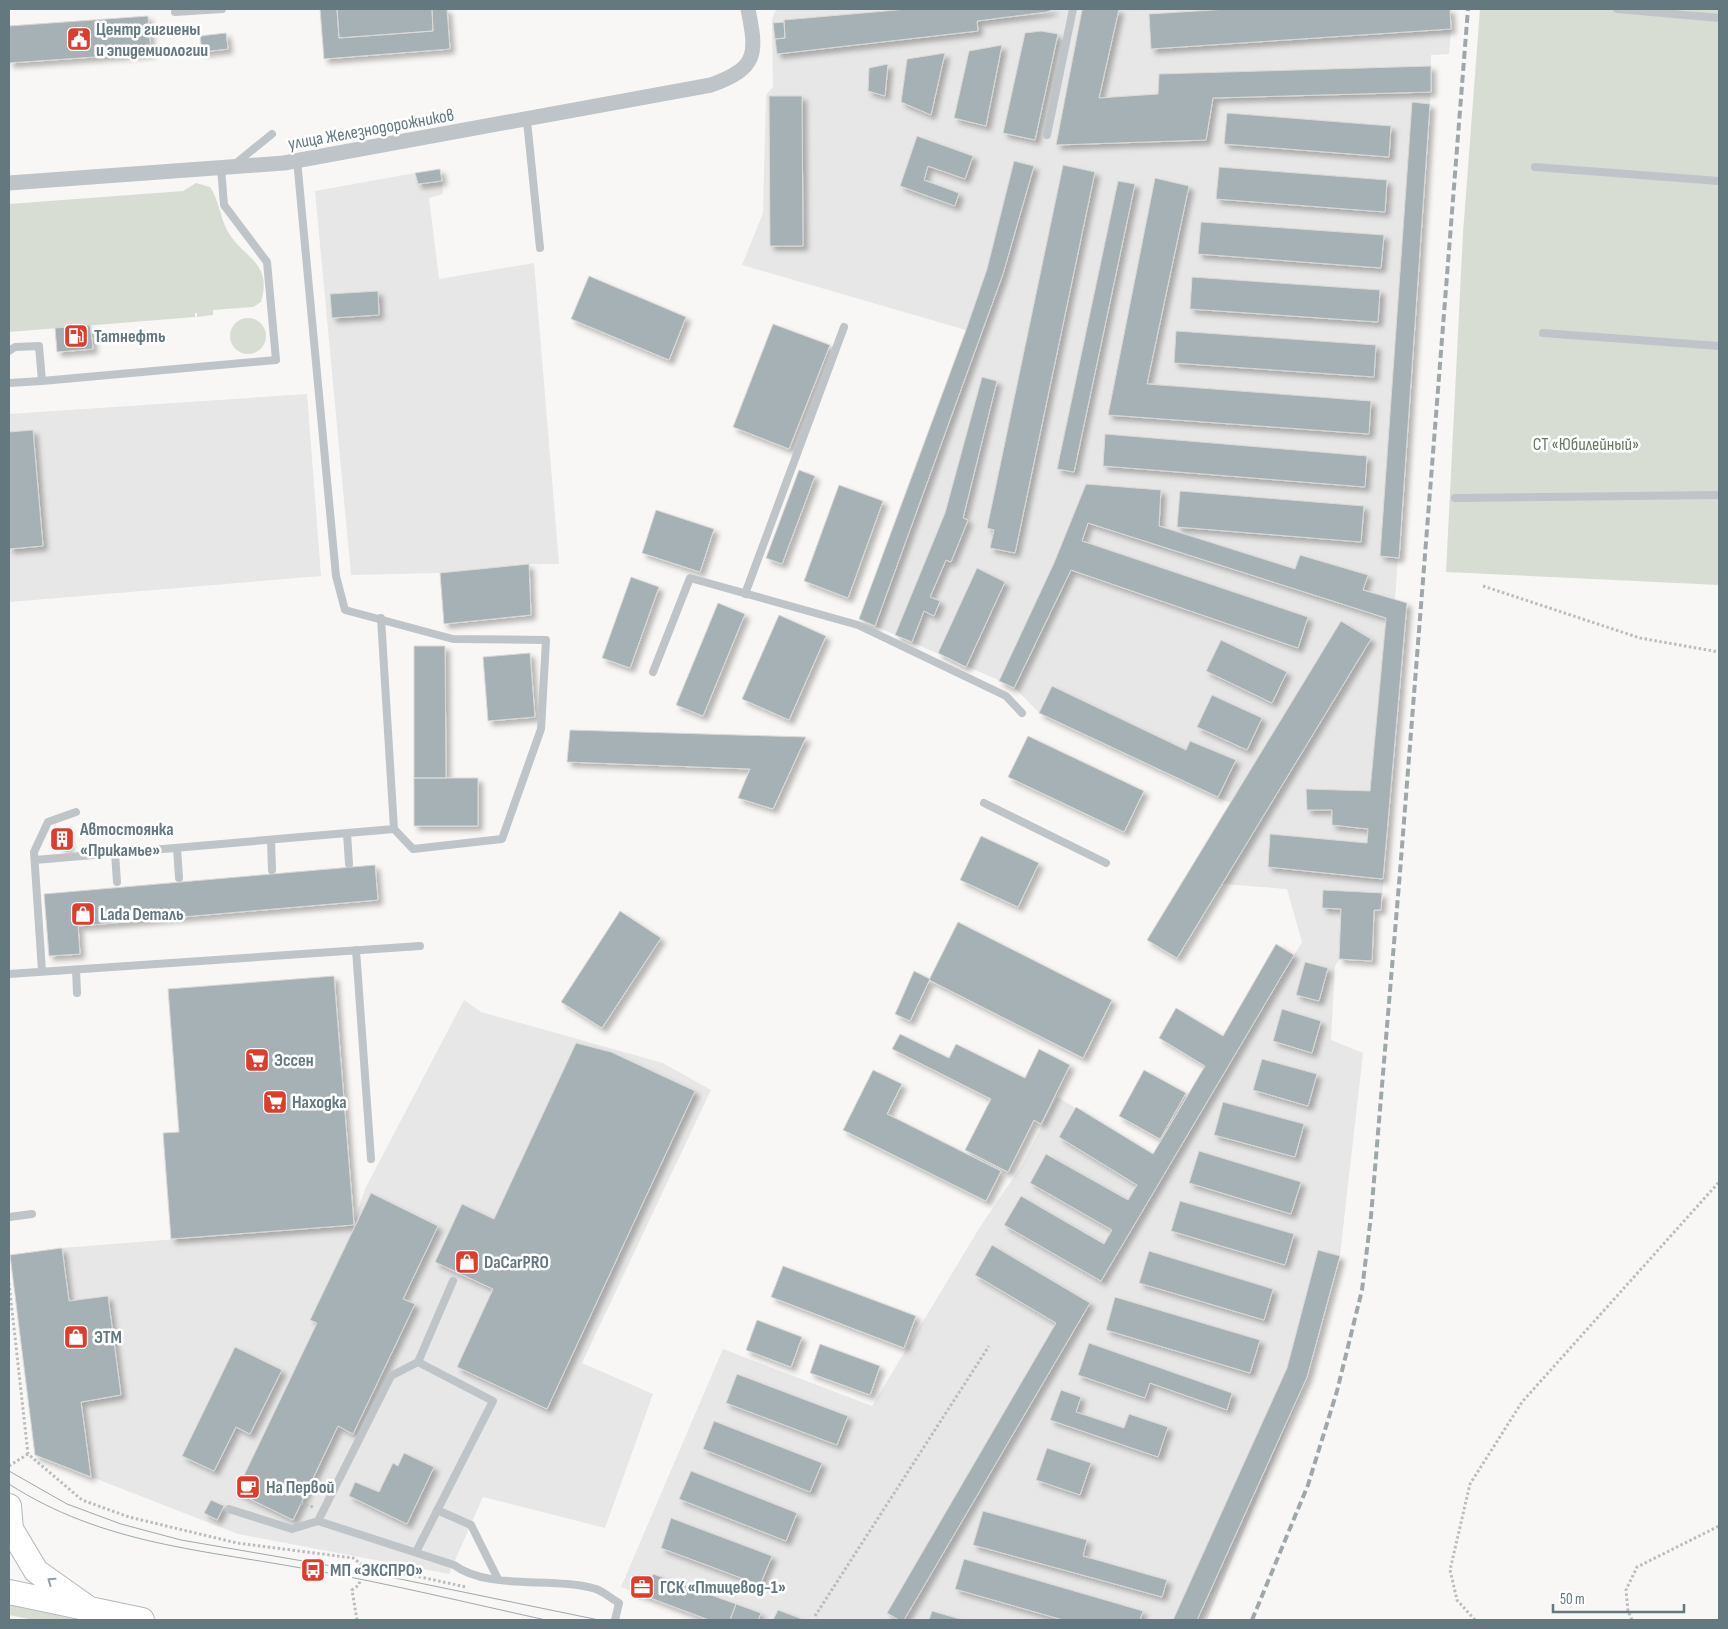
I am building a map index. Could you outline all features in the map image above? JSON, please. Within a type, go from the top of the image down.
[{"type":"main road","points":[[9,1506],[11,1529],[36,1571],[91,1610]]},
{"type":"main road","points":[[9,1592],[142,1620]]},
{"type":"street","name":"улица Железнодорожников","points":[[9,183],[297,160],[527,121],[711,85],[734,77],[745,67],[752,55],[754,39],[748,9]]},
{"type":"lane","points":[[175,9],[175,12],[222,9]]},
{"type":"lane","points":[[1047,135],[1074,9]]},
{"type":"lane","points":[[1617,9],[1719,18]]},
{"type":"lane","points":[[527,121],[540,248]]},
{"type":"lane","points":[[9,383],[276,360],[266,262],[224,205],[226,167],[272,134]]},
{"type":"lane","points":[[297,160],[336,576],[345,610],[381,618],[453,639],[546,640],[541,729],[502,839],[413,848],[394,829],[381,618]]},
{"type":"lane","points":[[1535,167],[1719,181]]},
{"type":"lane","points":[[745,594],[844,327]]},
{"type":"lane","points":[[1543,333],[1719,346]]},
{"type":"lane","points":[[9,351],[15,347],[39,346],[42,381]]},
{"type":"lane","points":[[1455,498],[1719,494]]},
{"type":"lane","points":[[653,672],[690,578],[858,625],[1006,696],[1022,713]]},
{"type":"lane","points":[[984,802],[1106,863]]},
{"type":"lane","points":[[42,971],[34,852],[48,822],[76,812]]},
{"type":"lane","points":[[35,860],[394,829]]},
{"type":"lane","points":[[347,833],[349,864]]},
{"type":"lane","points":[[271,840],[272,870]]},
{"type":"lane","points":[[177,848],[179,878]]},
{"type":"lane","points":[[115,853],[117,882]]},
{"type":"lane","points":[[9,974],[420,946]]},
{"type":"lane","points":[[356,950],[371,1159]]},
{"type":"lane","points":[[76,970],[77,993]]},
{"type":"lane","points":[[9,1217],[32,1214]]},
{"type":"lane","points":[[318,1521],[391,1376],[418,1362],[453,1281]]},
{"type":"lane","points":[[416,1552],[493,1401],[418,1362]]},
{"type":"lane","points":[[229,1509],[292,1529],[318,1521],[454,1564],[463,1571],[498,1579],[545,1581],[598,1590],[619,1603],[615,1620]]},
{"type":"lane","points":[[437,1510],[471,1526],[498,1579]]},
{"type":"path","points":[[1483,586],[1640,638],[1719,652]]},
{"type":"path","points":[[1475,1620],[1457,1600],[1450,1570],[1470,1484],[1522,1402],[1719,1182]]},
{"type":"path","points":[[9,1283],[28,1454],[82,1500],[129,1517],[237,1543],[352,1558],[363,1565],[450,1583]]},
{"type":"path","points":[[815,1616],[989,1346]]},
{"type":"path","points":[[9,1466],[28,1454]]},
{"type":"path","points":[[1632,1620],[1628,1611],[1626,1590],[1637,1567],[1719,1526]]},
{"type":"path","points":[[362,1571],[363,1565]]},
{"type":"path","points":[[357,1620],[352,1590],[358,1585],[360,1580]]},
{"type":"shaded area","points":[[776,9],[1450,9],[1449,54],[1431,55],[1430,104],[1395,599],[1407,603],[1381,910],[1374,910],[1372,961],[1340,959],[1335,966],[1331,1040],[1363,1053],[1340,1255],[1308,1376],[1207,1620],[709,1620],[621,1587],[723,1349],[872,1406],[980,1227],[1022,1165],[1057,1097],[1154,1154],[1205,1066],[1159,1038],[1176,1008],[1223,1036],[1276,944],[1294,955],[1302,942],[1287,889],[1222,884],[1177,958],[1147,940],[1230,803],[1039,713],[1014,687],[859,619],[966,330],[742,265],[763,213],[766,95],[773,87],[772,20]]},
{"type":"shaded area","points":[[415,173],[418,184],[442,181],[443,194],[429,198],[439,279],[534,263],[559,564],[529,564],[440,573],[351,575],[315,191]]},
{"type":"shaded area","points":[[307,394],[321,576],[9,602],[9,414]]},
{"type":"shaded area","points":[[464,1000],[481,1012],[663,1063],[711,1090],[582,1363],[653,1394],[605,1528],[483,1497],[449,1574],[238,1534],[35,1455],[10,1255],[62,1248],[353,1225],[365,1189]]},
{"type":"green space","name":"СТ «Юбилейный»","points":[[1480,9],[1719,9],[1719,585],[1446,572],[1463,233]]},
{"type":"green space","points":[[196,183],[210,187],[227,230],[260,269],[264,288],[261,302],[253,307],[213,310],[213,315],[197,317],[197,313],[195,313],[195,317],[9,332],[9,204],[183,191]]},
{"type":"green space","points":[[248,318],[255,319],[261,323],[265,329],[265,343],[261,349],[255,353],[248,354],[241,353],[235,349],[231,343],[230,336],[231,329],[235,323],[241,319]]},
{"type":"green space","points":[[9,1605],[78,1620],[34,1620],[9,1615]]},
{"type":"building","points":[[320,9],[337,9],[339,38],[433,31],[432,9],[447,9],[450,49],[324,59]]},
{"type":"building","points":[[337,9],[432,9],[433,31],[339,38]]},
{"type":"building","points":[[908,9],[1054,9],[1047,12],[977,21],[978,31],[777,54],[775,39],[785,38],[784,20]]},
{"type":"building","points":[[1119,9],[1099,98],[1158,94],[1159,74],[1431,66],[1431,92],[1213,98],[1206,140],[1056,145],[1082,10]]},
{"type":"building","points":[[1228,9],[1450,9],[1451,29],[1151,49],[1149,14]]},
{"type":"building","name":"Центр гигиены и эпидемиологии","points":[[148,16],[151,53],[9,63],[9,26]]},
{"type":"building","points":[[784,22],[785,38],[775,39],[773,23]]},
{"type":"building","points":[[1041,31],[1058,34],[1035,140],[1003,133],[1025,33]]},
{"type":"building","points":[[226,33],[228,49],[202,52],[200,36]]},
{"type":"building","points":[[1002,45],[986,126],[954,118],[969,51]]},
{"type":"building","points":[[945,53],[931,115],[901,102],[907,59]]},
{"type":"building","points":[[888,64],[885,96],[868,91],[869,68]]},
{"type":"building","points":[[769,96],[802,96],[803,246],[770,246]]},
{"type":"building","points":[[1412,102],[1430,104],[1399,558],[1380,556]]},
{"type":"building","points":[[1227,113],[1391,126],[1389,157],[1224,144]]},
{"type":"building","points":[[917,136],[973,156],[965,179],[928,166],[924,180],[959,193],[955,206],[900,186]]},
{"type":"building","points":[[1014,161],[1034,166],[1003,274],[875,626],[859,619],[987,269]]},
{"type":"building","points":[[1063,165],[1095,172],[1015,553],[990,548],[994,530],[987,528]]},
{"type":"building","points":[[1219,167],[1387,180],[1385,212],[1216,199]]},
{"type":"building","points":[[440,169],[442,181],[418,184],[415,173]]},
{"type":"building","points":[[1155,178],[1189,186],[1147,384],[1371,401],[1369,434],[1108,415]]},
{"type":"building","points":[[1118,181],[1135,184],[1074,472],[1057,469]]},
{"type":"building","points":[[1201,222],[1384,235],[1381,268],[1198,254]]},
{"type":"building","points":[[589,276],[686,317],[669,360],[571,319]]},
{"type":"building","points":[[1192,277],[1380,290],[1378,322],[1190,309]]},
{"type":"building","points":[[378,291],[379,315],[332,318],[330,294]]},
{"type":"building","points":[[773,324],[830,345],[789,449],[733,427]]},
{"type":"building","points":[[90,325],[93,349],[57,352],[55,328]]},
{"type":"building","points":[[1176,331],[1376,345],[1374,377],[1174,363]]},
{"type":"building","points":[[982,377],[997,381],[963,518],[968,520],[951,562],[946,560],[930,597],[940,601],[934,616],[924,611],[912,642],[895,635],[945,513]]},
{"type":"building","points":[[33,430],[43,546],[9,549],[9,432]]},
{"type":"building","points":[[1105,434],[1367,456],[1365,487],[1103,466]]},
{"type":"building","points":[[799,470],[815,476],[782,564],[766,558]]},
{"type":"building","points":[[1086,484],[1161,490],[1159,526],[1295,569],[1300,555],[1368,575],[1363,590],[1407,603],[1383,879],[1268,867],[1270,834],[1367,843],[1368,829],[1332,825],[1332,810],[1307,810],[1306,789],[1370,791],[1386,618],[1088,523],[1082,541],[1308,617],[1298,648],[1071,570],[1014,688],[999,681],[1054,563]]},
{"type":"building","points":[[839,485],[883,501],[848,598],[804,581]]},
{"type":"building","points":[[1180,491],[1364,506],[1361,542],[1177,527]]},
{"type":"building","points":[[656,510],[714,529],[700,572],[642,553]]},
{"type":"building","points":[[529,564],[531,615],[444,624],[440,573]]},
{"type":"building","points":[[977,568],[1005,582],[966,667],[938,653]]},
{"type":"building","points":[[631,577],[659,587],[630,668],[602,658]]},
{"type":"building","points":[[718,603],[745,614],[703,716],[676,705]]},
{"type":"building","points":[[779,615],[826,636],[789,720],[742,699]]},
{"type":"building","points":[[1341,621],[1371,639],[1177,958],[1147,940]]},
{"type":"building","points":[[1221,640],[1287,672],[1272,703],[1206,671]]},
{"type":"building","points":[[414,646],[445,646],[446,778],[414,778]]},
{"type":"building","points":[[530,653],[535,717],[488,721],[483,657]]},
{"type":"building","points":[[1052,686],[1186,750],[1190,741],[1236,760],[1218,797],[1039,713]]},
{"type":"building","points":[[1212,695],[1262,718],[1247,750],[1197,727]]},
{"type":"building","points":[[570,730],[806,737],[773,809],[738,798],[750,769],[567,762]]},
{"type":"building","points":[[1028,736],[1144,791],[1124,832],[1008,777]]},
{"type":"building","points":[[414,778],[478,778],[478,826],[414,826]]},
{"type":"building","name":"Автостоянка «Прикамье»","points":[[66,829],[69,850],[60,846],[54,836],[55,830]]},
{"type":"building","points":[[981,836],[1039,863],[1018,907],[960,880]]},
{"type":"building","points":[[375,865],[378,900],[78,926],[80,954],[49,956],[44,894]]},
{"type":"building","points":[[1323,890],[1382,893],[1381,910],[1374,910],[1372,961],[1339,959],[1341,909],[1322,908]]},
{"type":"building","points":[[620,911],[661,938],[602,1028],[561,1002]]},
{"type":"building","points":[[958,922],[1112,1000],[1083,1058],[929,980]]},
{"type":"building","points":[[1276,944],[1294,955],[1101,1281],[1004,1225],[1021,1196],[1104,1244],[1112,1230],[1030,1183],[1046,1154],[1128,1200],[1137,1185],[1059,1137],[1076,1107],[1153,1154],[1205,1066],[1159,1038],[1176,1008],[1223,1036]]},
{"type":"building","points":[[1305,962],[1328,968],[1319,1001],[1296,995]]},
{"type":"building","points":[[914,971],[930,979],[910,1021],[895,1014]]},
{"type":"building","name":"Эссен","points":[[334,976],[354,1225],[171,1239],[163,1133],[179,1132],[168,989]]},
{"type":"building","points":[[1282,1009],[1321,1021],[1312,1053],[1273,1041]]},
{"type":"building","points":[[900,1034],[949,1058],[956,1044],[1025,1078],[1039,1049],[1070,1065],[1041,1124],[1034,1120],[1008,1172],[965,1150],[991,1099],[892,1049]]},
{"type":"building","points":[[576,1043],[611,1052],[695,1091],[547,1409],[457,1367],[493,1289],[435,1262],[462,1204],[494,1219]]},
{"type":"building","points":[[1262,1059],[1317,1074],[1308,1106],[1253,1090]]},
{"type":"building","points":[[873,1070],[902,1084],[887,1114],[1001,1171],[986,1201],[843,1130]]},
{"type":"building","points":[[1144,1070],[1186,1093],[1160,1139],[1119,1116]]},
{"type":"building","points":[[1223,1102],[1304,1124],[1295,1157],[1214,1135]]},
{"type":"building","points":[[1199,1151],[1301,1182],[1291,1214],[1189,1183]]},
{"type":"building","points":[[371,1193],[438,1226],[403,1299],[415,1304],[353,1434],[338,1426],[293,1520],[236,1492],[317,1323],[310,1320]]},
{"type":"building","points":[[1180,1201],[1294,1234],[1285,1265],[1171,1231]]},
{"type":"building","points":[[992,1245],[1090,1303],[904,1620],[899,1620],[887,1613],[1056,1323],[975,1275]]},
{"type":"building","points":[[62,1248],[69,1301],[108,1296],[121,1395],[81,1402],[91,1477],[35,1455],[10,1255]]},
{"type":"building","points":[[1318,1250],[1340,1256],[1307,1377],[1197,1620],[1173,1620],[1287,1368]]},
{"type":"building","points":[[1149,1251],[1273,1289],[1264,1320],[1139,1283]]},
{"type":"building","points":[[783,1266],[916,1316],[904,1348],[771,1297]]},
{"type":"building","points":[[1115,1297],[1260,1340],[1250,1373],[1106,1330]]},
{"type":"building","points":[[757,1320],[802,1337],[791,1367],[746,1350]]},
{"type":"building","points":[[1089,1343],[1232,1393],[1227,1410],[1150,1383],[1145,1398],[1078,1375]]},
{"type":"building","points":[[820,1344],[880,1366],[870,1395],[810,1373]]},
{"type":"building","points":[[235,1347],[282,1370],[250,1434],[236,1427],[214,1471],[182,1456]]},
{"type":"building","points":[[737,1374],[848,1416],[837,1445],[726,1403]]},
{"type":"building","points":[[1061,1390],[1081,1397],[1076,1412],[1124,1428],[1129,1414],[1168,1427],[1158,1457],[1050,1420]]},
{"type":"building","points":[[714,1421],[822,1463],[810,1492],[703,1449]]},
{"type":"building","points":[[1047,1448],[1091,1463],[1080,1495],[1036,1480]]},
{"type":"building","points":[[404,1453],[434,1467],[407,1524],[349,1496],[355,1482],[379,1492],[393,1463],[398,1466]]},
{"type":"building","points":[[691,1471],[797,1513],[786,1541],[679,1499]]},
{"type":"building","points":[[211,1500],[224,1506],[217,1520],[204,1513]]},
{"type":"building","points":[[983,1511],[1087,1540],[1083,1556],[1167,1580],[1162,1597],[973,1545]]},
{"type":"building","points":[[671,1518],[772,1556],[760,1585],[661,1548]]},
{"type":"building","points":[[964,1559],[1143,1611],[1140,1620],[1063,1620],[955,1589]]},
{"type":"building","points":[[653,1574],[736,1604],[730,1620],[709,1620],[645,1596]]},
{"type":"building","points":[[640,1580],[650,1584],[645,1596],[635,1593]]},
{"type":"building","points":[[736,1604],[761,1613],[758,1620],[730,1620]]},
{"type":"building","points":[[778,1610],[802,1619],[802,1620],[773,1620]]},
{"type":"building","points":[[932,1611],[963,1620],[929,1620]]},
{"type":"tram line","points":[[9,1471],[67,1504],[121,1524],[181,1540],[361,1571],[599,1620]]},
{"type":"tram line","points":[[9,1484],[45,1504],[81,1520],[118,1533],[194,1550],[342,1575],[546,1620]]},
{"type":"railway","points":[[1252,1620],[1308,1485],[1337,1391],[1362,1290],[1371,1216],[1400,872],[1468,9]]},
{"type":"place","name":"Центр гигиены и эпидемиологии","points":[[79,39]]},
{"type":"place","name":"Татнефть","points":[[76,336]]},
{"type":"place","name":"Автостоянка «Прикамье»","points":[[62,839]]},
{"type":"place","name":"Lada Dеталь","points":[[83,914]]},
{"type":"place","name":"Эссен","points":[[257,1060]]},
{"type":"place","name":"Находка","points":[[275,1102]]},
{"type":"place","name":"DaCarPRO","points":[[467,1262]]},
{"type":"place","name":"ЭТМ","points":[[76,1337]]},
{"type":"place","name":"На Первой","points":[[248,1487]]},
{"type":"place","name":"МП «ЭКСПРО»","points":[[313,1570]]},
{"type":"place","name":"ГСК «Птицевод-1»","points":[[642,1587]]}]
